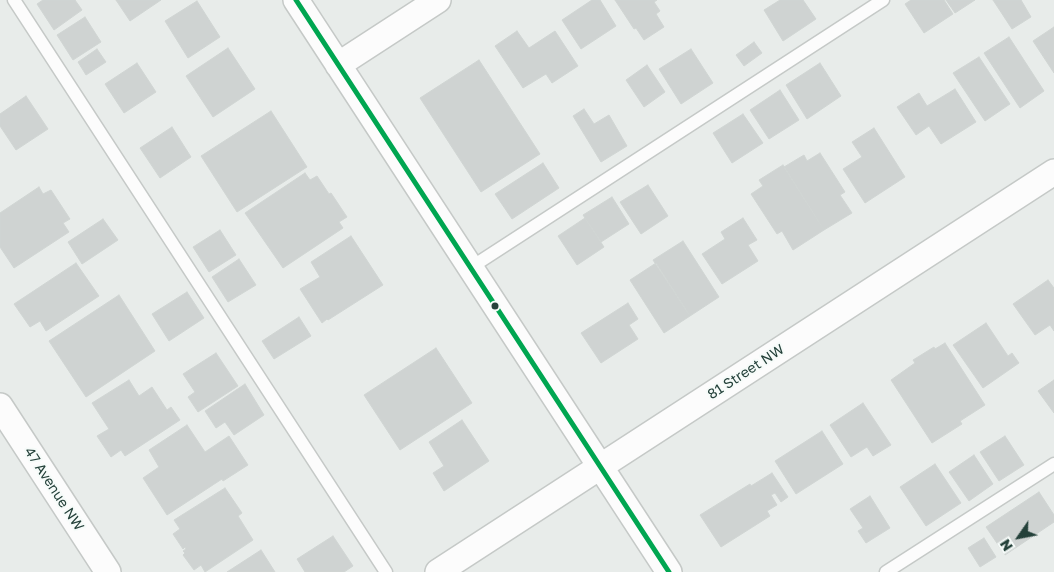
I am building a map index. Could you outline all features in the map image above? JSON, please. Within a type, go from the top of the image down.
[{"type":"street","points":[[296,0],[669,572]]},
{"type":"street","points":[[338,65],[438,0]]},
{"type":"street","name":"81 Street NW","points":[[438,572],[1054,172]]},
{"type":"street","name":"47 Avenue NW","points":[[0,406],[108,572]]},
{"type":"lane","points":[[14,0],[386,572]]},
{"type":"lane","points":[[470,268],[883,0]]},
{"type":"lane","points":[[886,572],[1054,464]]},
{"type":"building","points":[[43,0],[75,0],[82,10],[54,30],[37,4]]},
{"type":"building","points":[[116,0],[161,0],[130,21]]},
{"type":"building","points":[[592,0],[600,0],[616,26],[581,49],[562,20]]},
{"type":"building","points":[[615,0],[657,0],[654,2],[660,11],[656,14],[664,27],[644,40],[636,28],[634,29]]},
{"type":"building","points":[[780,0],[803,0],[816,19],[783,41],[764,10]]},
{"type":"building","points":[[911,0],[944,0],[953,14],[924,33],[905,4]]},
{"type":"building","points":[[946,0],[975,0],[955,13]]},
{"type":"building","points":[[993,0],[1021,0],[1031,17],[1012,29]]},
{"type":"building","points":[[197,1],[220,37],[188,58],[165,21]]},
{"type":"building","points":[[85,17],[101,42],[73,60],[57,35]]},
{"type":"building","points":[[1054,27],[1054,73],[1033,41]]},
{"type":"building","points":[[517,31],[529,48],[555,31],[578,66],[552,83],[546,74],[523,88],[495,46]]},
{"type":"building","points":[[1009,37],[1044,91],[1020,108],[984,53]]},
{"type":"building","points":[[754,42],[762,53],[744,66],[736,55]]},
{"type":"building","points":[[228,48],[255,89],[213,117],[186,76]]},
{"type":"building","points":[[97,49],[106,62],[86,75],[78,62]]},
{"type":"building","points":[[691,49],[713,83],[681,104],[659,69]]},
{"type":"building","points":[[979,57],[1010,104],[985,121],[953,73]]},
{"type":"building","points":[[479,60],[540,154],[481,192],[420,98]]},
{"type":"building","points":[[137,63],[156,92],[124,113],[105,84]]},
{"type":"building","points":[[820,63],[841,96],[807,119],[786,85]]},
{"type":"building","points":[[647,65],[665,92],[644,107],[626,80]]},
{"type":"building","points":[[955,89],[976,122],[941,144],[929,126],[916,135],[897,107],[919,93],[927,106]]},
{"type":"building","points":[[780,90],[799,120],[769,139],[750,110]]},
{"type":"building","points":[[26,96],[48,129],[16,150],[0,126],[0,114]]},
{"type":"building","points":[[584,109],[594,124],[609,115],[627,146],[601,162],[573,116]]},
{"type":"building","points":[[271,111],[307,167],[237,212],[201,156]]},
{"type":"building","points":[[743,114],[763,143],[732,163],[713,133]]},
{"type":"building","points":[[172,127],[191,157],[160,178],[140,148]]},
{"type":"building","points":[[874,128],[905,177],[865,203],[843,169],[862,157],[852,142]]},
{"type":"building","points":[[820,153],[845,192],[840,195],[852,213],[824,230],[784,167],[804,155],[807,161]]},
{"type":"building","points":[[543,163],[559,188],[512,219],[495,194]]},
{"type":"building","points":[[783,165],[824,230],[793,250],[782,231],[777,234],[751,194],[763,186],[759,180]]},
{"type":"building","points":[[305,173],[310,180],[317,176],[347,217],[339,222],[343,228],[283,268],[245,213]]},
{"type":"building","points":[[648,185],[668,216],[641,234],[620,202]]},
{"type":"building","points":[[39,187],[43,194],[51,190],[70,219],[63,223],[69,232],[14,268],[0,247],[0,213]]},
{"type":"building","points":[[612,197],[629,224],[601,242],[583,215]]},
{"type":"building","points":[[585,218],[604,247],[577,265],[558,236]]},
{"type":"building","points":[[743,218],[757,240],[748,245],[758,261],[722,284],[702,254],[725,239],[721,232]]},
{"type":"building","points":[[103,219],[118,240],[82,264],[68,242]]},
{"type":"building","points":[[220,230],[236,255],[209,272],[193,247]]},
{"type":"building","points":[[351,236],[383,285],[322,323],[300,289],[320,277],[311,262]]},
{"type":"building","points":[[683,241],[719,297],[690,316],[653,260]]},
{"type":"building","points":[[239,259],[256,285],[228,302],[212,277]]},
{"type":"building","points":[[76,263],[99,296],[46,331],[40,321],[30,327],[14,304]]},
{"type":"building","points":[[656,263],[690,316],[664,333],[630,280]]},
{"type":"building","points":[[1048,280],[1054,288],[1054,331],[1050,325],[1035,335],[1013,304]]},
{"type":"building","points":[[187,292],[204,318],[169,341],[152,314]]},
{"type":"building","points":[[119,295],[155,351],[86,397],[49,341]]},
{"type":"building","points":[[628,303],[638,319],[629,325],[638,339],[601,363],[581,333]]},
{"type":"building","points":[[299,317],[311,336],[274,359],[262,341]]},
{"type":"building","points":[[986,323],[1008,356],[1012,353],[1019,363],[983,388],[953,345]]},
{"type":"building","points":[[945,343],[985,405],[960,421],[962,424],[932,443],[891,380],[915,363],[913,360],[934,347],[935,349]]},
{"type":"building","points":[[436,348],[472,403],[400,450],[364,395]]},
{"type":"building","points":[[216,353],[238,386],[198,412],[188,397],[195,392],[183,374]]},
{"type":"building","points":[[129,380],[139,396],[152,387],[167,410],[171,407],[180,420],[125,456],[121,450],[111,457],[97,436],[109,429],[92,403]]},
{"type":"building","points":[[1054,380],[1054,413],[1038,391]]},
{"type":"building","points":[[245,384],[264,415],[234,435],[225,422],[216,428],[205,411]]},
{"type":"building","points":[[863,403],[891,445],[873,456],[867,447],[851,457],[830,425]]},
{"type":"building","points":[[462,420],[489,461],[444,491],[433,473],[444,466],[429,442]]},
{"type":"building","points":[[187,425],[205,452],[229,436],[248,465],[223,481],[222,479],[167,515],[143,478],[159,467],[149,450]]},
{"type":"building","points":[[822,431],[843,464],[796,494],[775,461]]},
{"type":"building","points":[[1005,436],[1024,465],[999,481],[980,452]]},
{"type":"building","points":[[974,455],[993,484],[969,501],[949,472]]},
{"type":"building","points":[[935,464],[961,503],[926,526],[900,487]]},
{"type":"building","points":[[772,473],[788,497],[781,502],[775,493],[771,495],[777,505],[767,511],[770,516],[721,547],[700,515],[750,484],[751,486]]},
{"type":"building","points":[[225,488],[242,513],[238,516],[253,540],[205,572],[201,565],[194,570],[183,555],[185,547],[183,549],[173,534],[180,529],[174,520]]},
{"type":"building","points":[[1039,492],[1054,515],[1054,522],[1005,555],[986,527]]},
{"type":"building","points":[[870,496],[890,528],[866,543],[858,531],[863,528],[850,509]]},
{"type":"building","points":[[333,536],[353,566],[344,572],[305,572],[297,559]]},
{"type":"building","points":[[984,538],[996,557],[980,567],[968,548]]},
{"type":"building","points":[[261,550],[275,572],[227,572]]},
{"type":"transit line","points":[[296,0],[669,572]]}]
